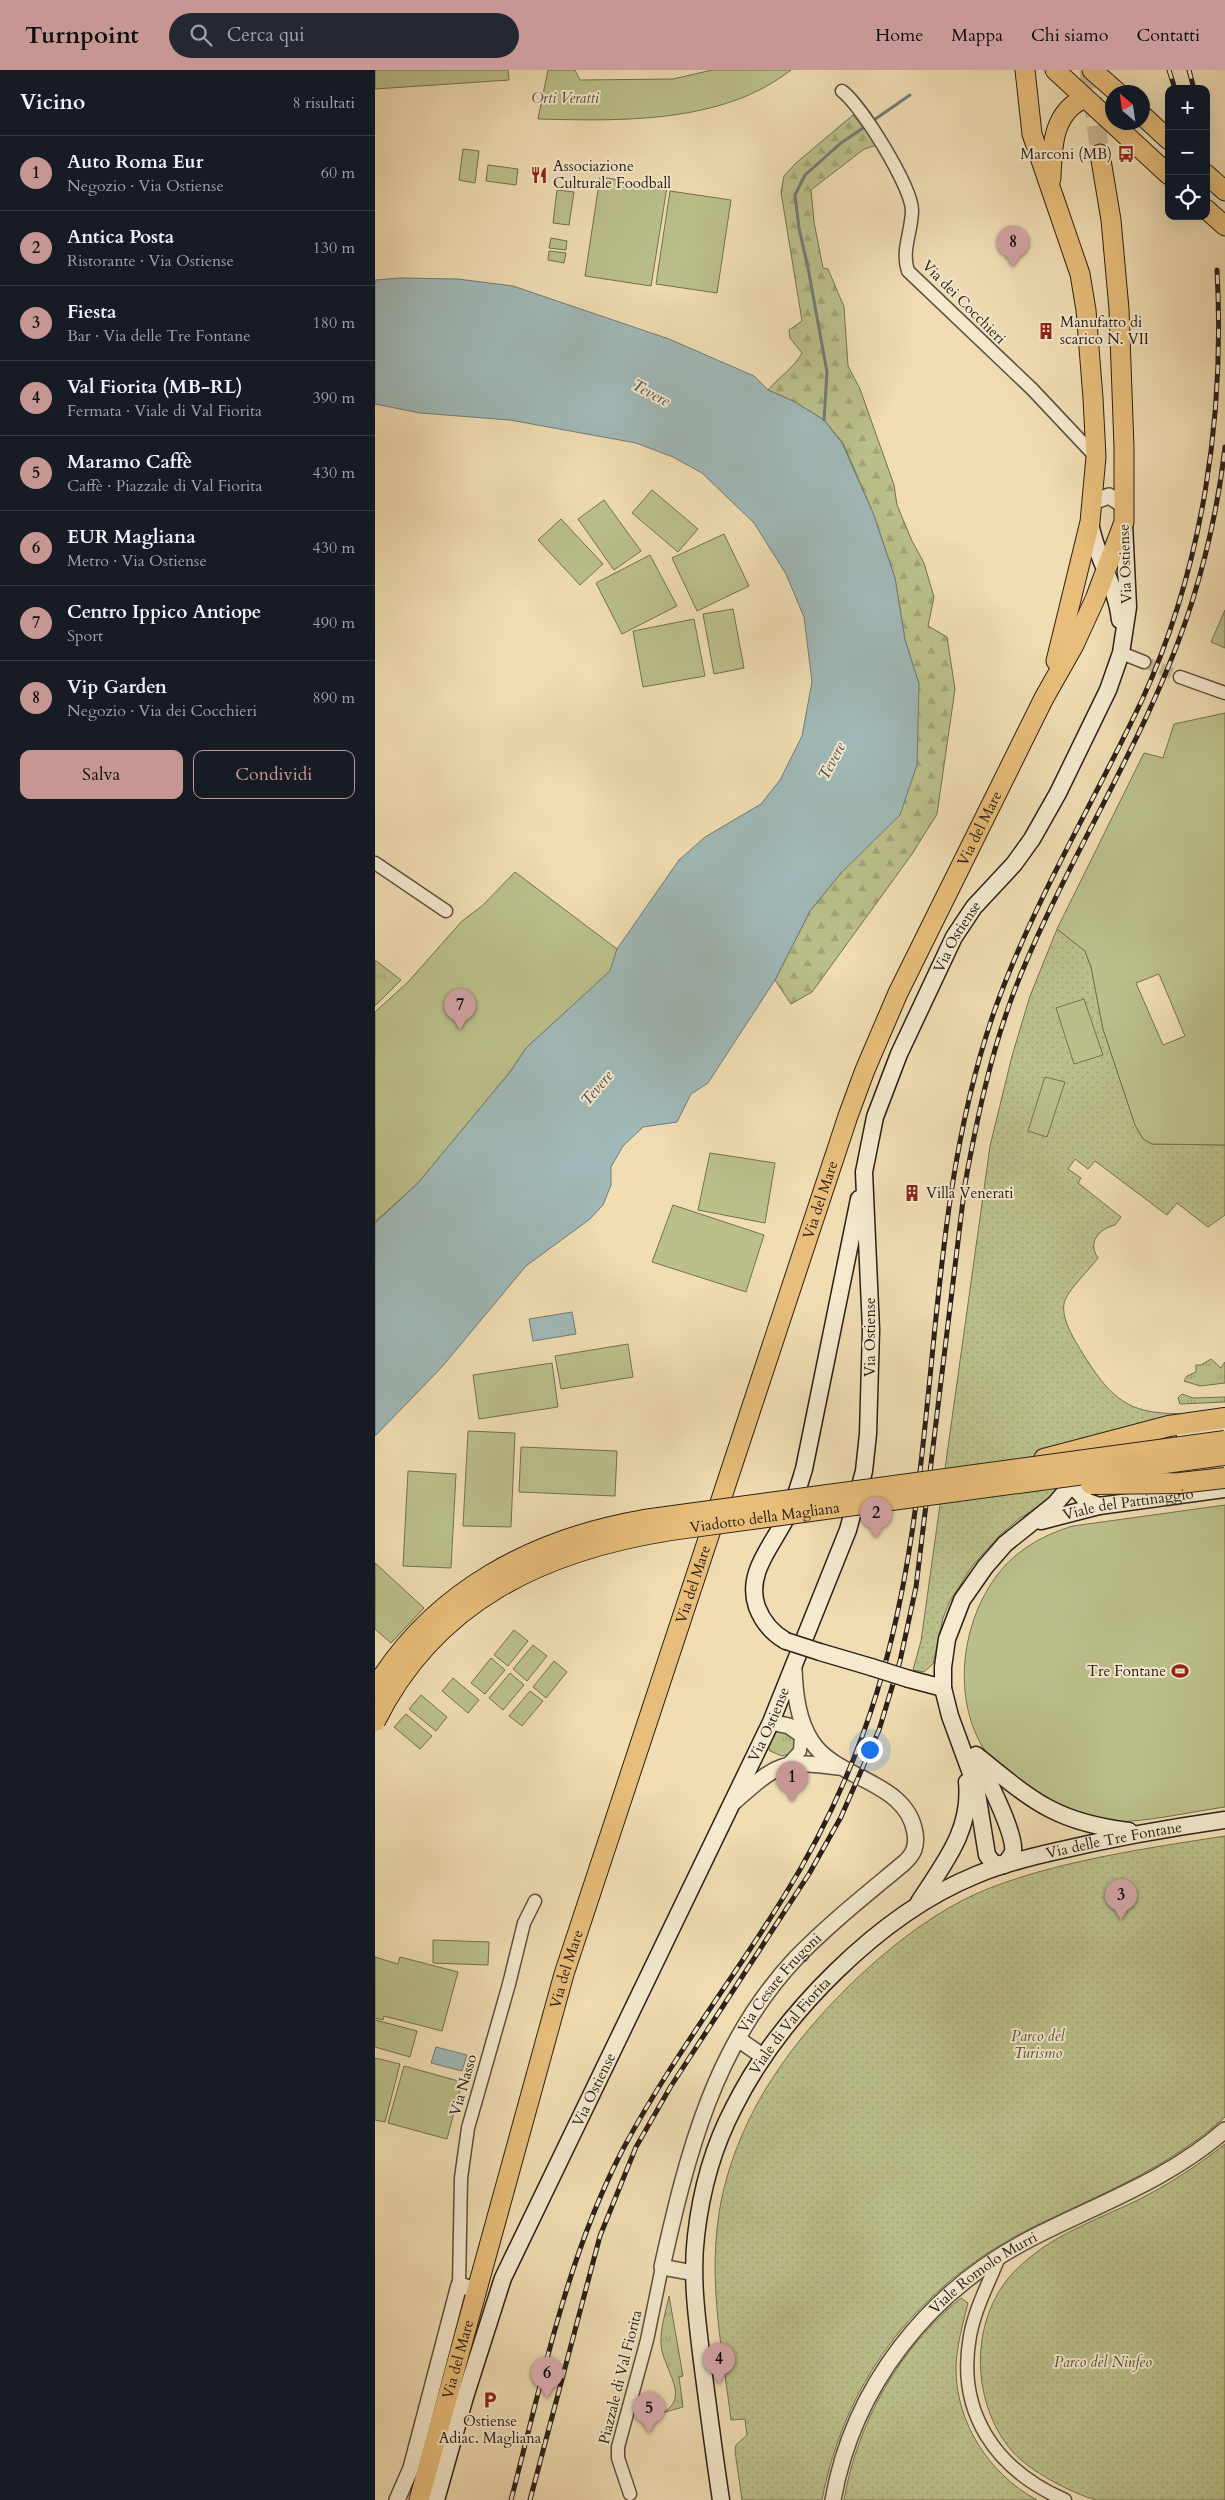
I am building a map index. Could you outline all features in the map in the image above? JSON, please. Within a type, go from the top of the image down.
[{"type":"highway","points":[[1003,1470],[1154,1430],[1225,1418]]},
{"type":"highway","name":"Viadotto della Magliana","points":[[375,1688],[414,1636],[451,1601],[501,1567],[555,1543],[601,1528],[644,1520],[1225,1441]]},
{"type":"highway","name":"Viadotto della Magliana","points":[[375,1720],[411,1663],[446,1624],[495,1588],[561,1556],[607,1542],[662,1531],[1225,1455]]},
{"type":"highway","points":[[1031,1482],[1153,1484],[1225,1478]]},
{"type":"main road","points":[[1025,70],[1032,134],[1075,255],[1084,293],[1093,418],[1123,514]]},
{"type":"main road","points":[[1055,70],[1165,170]]},
{"type":"main road","points":[[1092,70],[1109,85]]},
{"type":"main road","points":[[1050,185],[1053,146],[1059,122],[1068,107],[1085,98]]},
{"type":"main road","points":[[1150,122],[1165,136]]},
{"type":"main road","name":"Via Ostiense","points":[[437,2500],[465,2397],[503,2278],[771,1722],[794,1669],[848,1530],[866,1459],[871,1330],[864,1172],[875,1117],[891,1072],[954,937],[966,918],[1021,856],[1038,830],[1099,710],[1122,648],[1128,602],[1123,514],[1124,447],[1120,317],[1114,248],[1100,154]]},
{"type":"main road","points":[[1207,175],[1225,191]]},
{"type":"main road","points":[[1210,213],[1225,226]]},
{"type":"main road","name":"Via del Mare","points":[[1044,698],[1064,637],[1091,522],[1096,457],[1093,418]]},
{"type":"main road","name":"Via del Mare","points":[[419,2500],[468,2288],[564,1974],[848,1116],[898,993],[1044,698],[1068,657],[1095,599],[1107,570],[1123,514]]},
{"type":"main road","points":[[1091,522],[1094,541],[1107,570],[1119,606],[1122,648]]},
{"type":"main road","points":[[864,1172],[804,1469],[791,1508],[762,1559],[755,1579],[754,1595],[762,1619],[772,1632],[787,1641],[943,1688],[949,1716],[957,1734],[971,1758],[999,1806],[1011,1841],[1012,1854],[1004,1865],[993,1863],[987,1855],[971,1758]]},
{"type":"main road","points":[[1185,1435],[1225,1430]]},
{"type":"main road","name":"Viale del Pattinaggio","points":[[1032,1524],[1099,1506],[1225,1489]]},
{"type":"main road","name":"Viale del Pattinaggio","points":[[943,1688],[943,1667],[947,1639],[962,1600],[993,1556],[1016,1534],[1032,1524],[1072,1490],[1088,1502],[1099,1506]]},
{"type":"main road","points":[[971,1758],[1015,1788],[1061,1815],[1090,1825],[1141,1833]]},
{"type":"main road","points":[[917,1906],[952,1854],[961,1834],[968,1805],[971,1758]]},
{"type":"main road","name":"Via delle Tre Fontane","points":[[1004,1865],[1141,1833],[1225,1820]]},
{"type":"main road","name":"Viale di Val Fiorita","points":[[721,2500],[698,2325],[694,2273],[699,2211],[713,2157],[733,2107],[764,2057],[803,2008],[842,1966],[882,1931],[917,1906],[965,1879],[1004,1865]]},
{"type":"street","name":"Via dei Cocchieri","points":[[842,91],[862,110],[883,144],[908,197],[912,210],[905,261],[909,271],[1032,389],[1096,457]]},
{"type":"street","points":[[1093,502],[1111,496],[1123,514]]},
{"type":"street","points":[[1094,541],[1103,546],[1115,542]]},
{"type":"street","points":[[1095,599],[1110,598],[1119,606]]},
{"type":"street","points":[[1122,648],[1144,662]]},
{"type":"street","points":[[1179,676],[1225,693]]},
{"type":"street","points":[[375,863],[446,911]]},
{"type":"street","points":[[734,1802],[765,1776],[789,1763],[800,1751],[807,1739],[796,1701],[794,1669]]},
{"type":"street","points":[[771,1722],[789,1726],[839,1767]]},
{"type":"street","points":[[789,1763],[839,1767]]},
{"type":"street","name":"Via Cesare Frugoni","points":[[662,2268],[695,2135],[709,2098],[738,2039],[759,2005],[796,1959],[836,1919],[904,1863],[914,1852],[914,1828],[902,1806],[886,1792],[839,1767]]},
{"type":"street","name":"Via Nasso","points":[[468,2288],[461,2178],[468,2128],[509,1984],[524,1923],[535,1901]]},
{"type":"street","points":[[738,2039],[764,2057]]},
{"type":"street","name":"Viale Romolo Murri","points":[[833,2500],[842,2462],[853,2429],[872,2391],[892,2358],[942,2301],[963,2282],[999,2257],[1028,2240],[1148,2183],[1200,2150],[1225,2130]]},
{"type":"street","points":[[999,2257],[976,2313],[970,2335],[967,2362],[969,2390],[983,2430],[1002,2458],[1027,2481],[1065,2500]]},
{"type":"street","points":[[662,2268],[694,2273]]},
{"type":"street","name":"Piazzale di Val Fiorita","points":[[630,2494],[618,2458],[618,2447],[647,2340],[662,2268]]},
{"type":"street","points":[[397,2500],[413,2460],[468,2288]]},
{"type":"green space","points":[[375,70],[508,70],[509,80],[375,89]]},
{"type":"green space","name":"Orti Veratti","points":[[548,70],[575,70],[580,80],[673,79],[712,70],[791,70],[764,88],[734,101],[703,110],[670,116],[636,119],[538,119]]},
{"type":"green space","points":[[853,115],[877,145],[864,149],[811,190],[814,222],[823,268],[828,269],[844,307],[848,366],[860,389],[894,485],[897,505],[912,541],[924,563],[934,597],[928,626],[947,637],[955,689],[937,814],[912,854],[812,992],[791,1004],[775,980],[810,911],[841,873],[919,684],[905,640],[895,578],[873,513],[843,443],[824,420],[795,402],[768,390],[795,363],[802,353],[790,338],[789,330],[802,321],[781,192],[784,176],[796,163]]},
{"type":"green space","points":[[463,149],[479,151],[475,183],[459,180]]},
{"type":"green space","points":[[488,165],[518,169],[516,185],[486,181]]},
{"type":"green space","points":[[600,177],[667,187],[651,286],[585,276]]},
{"type":"green space","points":[[557,190],[574,192],[569,225],[553,223]]},
{"type":"green space","points":[[670,191],[731,200],[717,293],[656,284]]},
{"type":"green space","points":[[551,238],[567,241],[566,250],[549,248]]},
{"type":"green space","points":[[549,251],[566,253],[564,263],[548,260]]},
{"type":"green space","points":[[652,490],[698,529],[678,552],[632,513]]},
{"type":"green space","points":[[604,500],[641,551],[614,570],[578,519]]},
{"type":"green space","points":[[561,519],[603,564],[580,585],[538,540]]},
{"type":"green space","points":[[724,534],[749,586],[697,611],[672,558]]},
{"type":"green space","points":[[650,555],[677,606],[622,634],[596,583]]},
{"type":"green space","points":[[733,609],[744,668],[714,674],[703,614]]},
{"type":"green space","points":[[1225,610],[1225,648],[1211,642]]},
{"type":"green space","points":[[694,619],[705,676],[643,687],[633,631]]},
{"type":"green space","points":[[1225,713],[1225,1145],[1152,1144],[1143,1139],[1135,1125],[1103,1029],[1091,967],[1085,951],[1057,929],[1144,753],[1163,758],[1174,724]],"holes":[[[1159,974],[1185,1036],[1163,1045],[1136,983]]]},
{"type":"green space","points":[[515,872],[617,949],[611,971],[526,1048],[510,1072],[418,1183],[375,1222],[375,1012],[408,982],[462,921],[482,906]]},
{"type":"green space","points":[[1057,929],[1085,951],[1091,967],[1103,1029],[1135,1125],[1143,1139],[1152,1144],[1225,1145],[1225,1215],[1208,1227],[1177,1203],[1167,1215],[1095,1161],[1088,1169],[1075,1159],[1068,1169],[1081,1178],[1078,1183],[1121,1217],[1115,1225],[1104,1230],[1096,1237],[1094,1247],[1098,1258],[1065,1300],[1065,1317],[1071,1334],[1101,1381],[1125,1402],[1139,1409],[1156,1412],[1176,1414],[1200,1413],[1069,1472],[1049,1502],[1020,1518],[999,1536],[973,1565],[950,1601],[943,1618],[933,1664],[924,1672],[913,1670],[921,1641],[990,1146],[1012,1056],[1030,996]]},
{"type":"green space","points":[[375,960],[401,980],[375,1006]]},
{"type":"green space","points":[[1084,999],[1103,1055],[1074,1064],[1056,1008]]},
{"type":"green space","points":[[1045,1077],[1065,1082],[1047,1137],[1028,1131]]},
{"type":"green space","points":[[710,1153],[775,1163],[765,1223],[698,1210]]},
{"type":"green space","points":[[673,1205],[764,1235],[746,1292],[652,1262]]},
{"type":"green space","points":[[628,1344],[633,1377],[561,1389],[555,1356]]},
{"type":"green space","points":[[1211,1359],[1221,1368],[1225,1362],[1225,1383],[1200,1386],[1184,1381],[1187,1376],[1196,1372],[1196,1365],[1201,1365]]},
{"type":"green space","points":[[552,1363],[558,1407],[479,1419],[473,1375]]},
{"type":"green space","points":[[1182,1394],[1193,1398],[1225,1397],[1225,1402],[1180,1404],[1178,1398]]},
{"type":"green space","points":[[468,1431],[515,1433],[511,1527],[463,1526]]},
{"type":"green space","points":[[521,1447],[617,1451],[615,1496],[519,1492]]},
{"type":"green space","points":[[408,1471],[456,1474],[451,1568],[403,1566]]},
{"type":"green space","points":[[1225,1505],[1225,1807],[1125,1822],[1101,1821],[1057,1809],[997,1764],[986,1753],[973,1726],[967,1704],[964,1681],[965,1658],[969,1635],[976,1613],[986,1593],[1005,1565],[1022,1550],[1062,1529]]},
{"type":"green space","points":[[375,1563],[424,1608],[391,1643],[375,1629]]},
{"type":"green space","points":[[514,1630],[528,1641],[508,1666],[494,1655]]},
{"type":"green space","points":[[533,1645],[547,1656],[527,1681],[513,1669]]},
{"type":"green space","points":[[491,1658],[505,1670],[485,1694],[471,1683]]},
{"type":"green space","points":[[554,1661],[567,1672],[546,1698],[533,1687]]},
{"type":"green space","points":[[510,1673],[524,1685],[503,1710],[489,1698]]},
{"type":"green space","points":[[453,1678],[479,1700],[468,1713],[442,1691]]},
{"type":"green space","points":[[530,1691],[543,1701],[522,1726],[509,1716]]},
{"type":"green space","points":[[421,1695],[447,1717],[436,1731],[409,1709]]},
{"type":"green space","points":[[406,1714],[432,1736],[420,1749],[394,1727]]},
{"type":"green space","points":[[776,1729],[793,1733],[797,1742],[792,1753],[782,1756],[770,1751],[768,1746]]},
{"type":"green space","name":"Parco del Turismo","points":[[1225,1836],[1225,2117],[1204,2135],[1158,2165],[1110,2191],[1035,2226],[994,2249],[957,2275],[924,2304],[895,2337],[870,2373],[850,2412],[833,2455],[822,2500],[742,2500],[735,2451],[736,2445],[747,2435],[745,2419],[731,2420],[716,2296],[715,2271],[718,2221],[725,2183],[746,2127],[764,2092],[792,2050],[838,1997],[892,1947],[950,1907],[978,1893],[1036,1873],[1099,1857]]},
{"type":"green space","points":[[433,1940],[489,1942],[488,1965],[433,1963]]},
{"type":"green space","points":[[375,1957],[398,1964],[400,1957],[458,1972],[442,2031],[384,2016],[383,2020],[375,2018]]},
{"type":"green space","points":[[375,2020],[417,2031],[410,2057],[375,2047]]},
{"type":"green space","points":[[375,2058],[400,2064],[385,2122],[375,2120]]},
{"type":"green space","points":[[404,2066],[462,2082],[447,2139],[388,2123]]},
{"type":"green space","name":"Parco del Ninfeo","points":[[1225,2144],[1225,2500],[1096,2500],[1086,2497],[1051,2480],[1019,2459],[998,2431],[988,2408],[982,2383],[983,2333],[990,2309],[1002,2287],[1018,2268],[1044,2247],[1159,2188]]},
{"type":"green space","points":[[669,2296],[683,2376],[679,2377],[683,2407],[662,2413],[671,2407],[675,2399],[673,2382],[661,2345],[662,2326]]},
{"type":"green space","points":[[961,2298],[968,2303],[959,2342],[956,2366],[957,2387],[961,2407],[978,2444],[990,2461],[1004,2476],[1037,2500],[844,2500],[850,2471],[859,2443],[885,2388],[919,2339]]},
{"type":"water","name":"Tevere","points":[[400,278],[458,279],[513,286],[669,339],[754,376],[768,390],[795,402],[824,420],[842,443],[873,513],[895,578],[905,640],[919,684],[917,765],[900,815],[841,873],[810,911],[775,980],[708,1083],[691,1094],[677,1122],[643,1127],[623,1146],[611,1167],[611,1185],[603,1205],[590,1219],[526,1266],[441,1368],[375,1436],[375,1223],[418,1183],[510,1072],[526,1048],[610,971],[617,949],[679,860],[705,837],[761,804],[780,780],[802,736],[812,682],[804,617],[786,574],[754,523],[702,473],[673,457],[636,443],[510,420],[420,413],[375,404],[375,280]]},
{"type":"water","points":[[572,1312],[576,1334],[533,1341],[529,1319]]},
{"type":"water","points":[[436,2047],[467,2055],[462,2071],[431,2063]]},
{"type":"waterway","points":[[871,122],[910,95]]},
{"type":"waterway","points":[[824,420],[827,372],[799,228],[795,195],[805,175],[841,143],[866,126]]},
{"type":"tunnel","points":[[1089,70],[1100,154]]},
{"type":"tunnel","points":[[1144,662],[1180,677]]},
{"type":"tunnel","points":[[1133,1444],[1185,1435]]},
{"type":"railway","points":[[1169,70],[1174,85]]},
{"type":"railway","points":[[1189,70],[1193,85]]},
{"type":"railway","points":[[511,2500],[557,2321],[586,2233],[603,2191],[641,2116],[798,1874],[837,1798],[859,1746],[877,1692],[898,1609],[913,1524],[953,1180],[970,1095],[994,1012],[1009,972],[1064,854],[1142,700],[1163,649],[1181,597],[1195,544],[1213,435],[1219,325],[1217,270]]},
{"type":"railway","points":[[530,2500],[600,2236],[636,2147],[671,2086],[809,1874],[841,1817],[879,1730],[900,1661],[916,1587],[965,1184],[975,1131],[994,1052],[1011,1000],[1042,927],[1134,744],[1175,650],[1192,602],[1208,545],[1220,486],[1225,447]]},
{"type":"place","name":"Marconi (MB)","points":[[1126,154]]},
{"type":"place","name":"Associazione Culturale Foodball","points":[[539,175]]},
{"type":"place","name":"Vip Garden","points":[[1013,267]]},
{"type":"place","name":"Manufatto di scarico N. VII","points":[[1046,331]]},
{"type":"place","name":"Centro Ippico Antiope","points":[[460,1030]]},
{"type":"place","name":"Villa Venerati","points":[[912,1193]]},
{"type":"place","name":"Antica Posta","points":[[876,1538]]},
{"type":"place","name":"Tre Fontane","points":[[1180,1671]]},
{"type":"place","name":"Auto Roma Eur","points":[[792,1802]]},
{"type":"place","name":"Fiesta","points":[[1121,1920]]},
{"type":"place","name":"Val Fiorita (MB-RL)","points":[[719,2384]]},
{"type":"place","name":"EUR Magliana","points":[[547,2398]]},
{"type":"place","name":"Ostiense Adiac. Magliana","points":[[490,2400]]},
{"type":"place","name":"Maramo Caffè","points":[[649,2433]]}]
